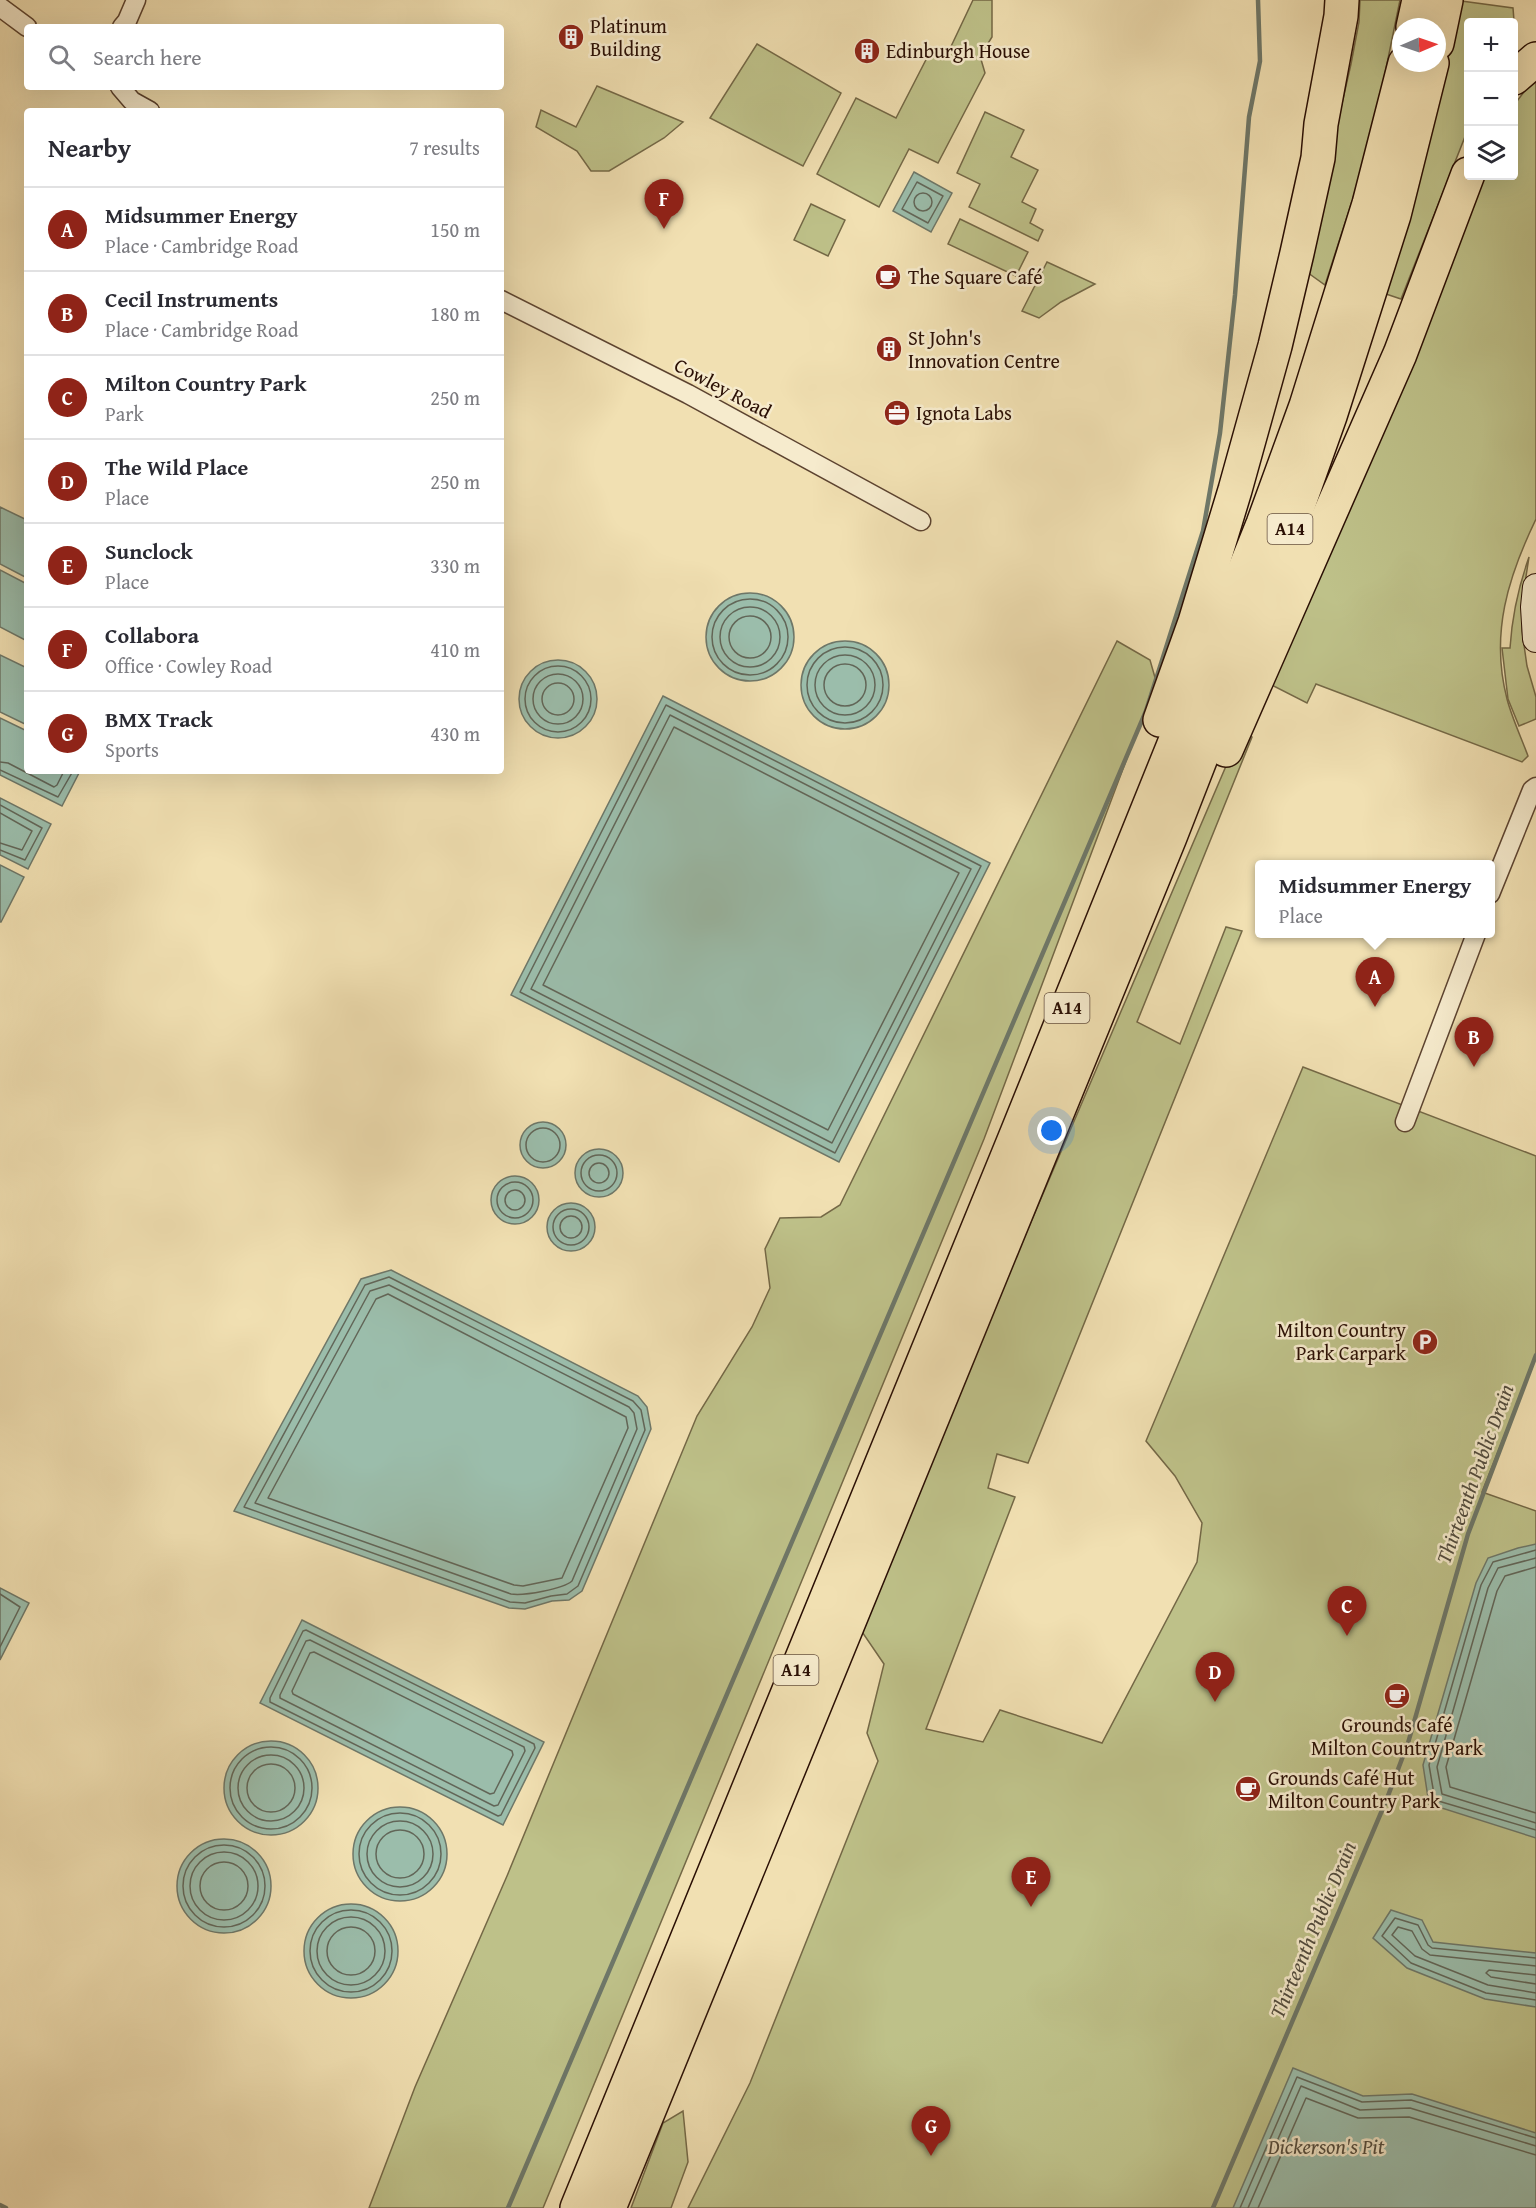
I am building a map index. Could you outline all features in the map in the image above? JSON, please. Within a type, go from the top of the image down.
[{"type":"highway","name":"A14","points":[[1117,883],[1124,821],[1195,622],[1275,346],[1318,158],[1321,124],[1342,0]]},
{"type":"highway","points":[[1415,18],[1419,0]]},
{"type":"highway","points":[[1442,18],[1446,0]]},
{"type":"highway","points":[[1518,75],[1536,59]]},
{"type":"highway","name":"A14","points":[[577,2208],[1017,1133],[1263,524],[1306,406],[1369,204],[1403,72]]},
{"type":"highway","name":"A14","points":[[609,2208],[1186,794],[1288,534],[1330,416],[1394,215],[1430,72]]},
{"type":"highway","name":"A14","points":[[1109,981],[1140,941],[1204,801],[1400,354],[1466,180]]},
{"type":"street","points":[[124,24],[136,0]]},
{"type":"street","points":[[0,7],[24,25]]},
{"type":"street","points":[[123,90],[132,101],[145,108]]},
{"type":"street","name":"Cowley Road","points":[[504,302],[688,394],[921,521]]},
{"type":"street","points":[[1536,586],[1534,607],[1536,639]]},
{"type":"street","points":[[1495,883],[1516,827],[1532,790],[1536,787]]},
{"type":"street","points":[[1405,1122],[1474,938]]},
{"type":"green space","points":[[973,0],[992,0],[992,37],[980,56],[985,73],[938,163],[909,149],[879,207],[817,174],[856,98],[896,118],[931,50],[946,57]]},
{"type":"green space","points":[[1360,0],[1400,0],[1396,18],[1392,18],[1392,39],[1371,142],[1325,285],[1304,270],[1359,22]]},
{"type":"green space","points":[[1454,0],[1513,8],[1514,18],[1464,18],[1464,139],[1401,299],[1380,292],[1436,72],[1446,72],[1446,32]]},
{"type":"green space","points":[[757,44],[841,93],[803,166],[710,118]]},
{"type":"green space","points":[[1536,76],[1536,519],[1510,584],[1501,629],[1500,652],[1507,699],[1528,756],[1522,762],[1316,684],[1307,703],[1266,682],[1480,180],[1518,180],[1518,100]]},
{"type":"green space","points":[[597,86],[683,122],[664,138],[609,171],[591,171],[577,151],[536,127],[541,110],[576,127]]},
{"type":"green space","points":[[985,112],[1024,130],[1011,157],[1038,170],[1022,202],[1036,209],[1030,223],[1043,230],[1038,241],[969,207],[980,184],[957,173]]},
{"type":"green space","points":[[811,204],[845,220],[828,256],[794,240]]},
{"type":"green space","points":[[960,219],[1028,252],[1016,276],[948,244]]},
{"type":"green space","points":[[1047,262],[1095,284],[1061,302],[1039,318],[1022,311]]},
{"type":"green space","points":[[1529,557],[1523,596],[1522,631],[1527,666],[1536,697],[1536,719],[1519,726],[1508,699],[1502,648],[1510,648],[1516,602]]},
{"type":"green space","points":[[1117,641],[1150,660],[1156,681],[984,1139],[543,2208],[369,2208],[415,2087],[507,1876],[697,1416],[752,1327],[770,1288],[765,1249],[780,1218],[821,1217],[840,1205]]},
{"type":"green space","points":[[1241,731],[1252,737],[1137,1022],[1180,1044],[1226,927],[1242,931],[1028,1463],[997,1454],[988,1488],[1015,1497],[926,1729],[983,1742],[1000,1710],[1102,1743],[1197,1562],[1202,1523],[1175,1476],[1146,1441],[1303,1067],[1536,1156],[1536,1356],[1482,1492],[1536,1511],[1536,2208],[688,2208],[750,2083],[878,1761],[867,1733],[884,1664],[858,1626]]},
{"type":"green space","points":[[683,2111],[688,2162],[671,2208],[631,2208],[663,2123]]},
{"type":"water","points":[[914,172],[952,193],[931,232],[893,211]]},
{"type":"water","points":[[0,507],[24,519],[24,576],[0,564]]},
{"type":"water","points":[[0,570],[24,582],[24,639],[0,627]]},
{"type":"water","points":[[750,593],[767,597],[781,606],[790,620],[794,637],[790,654],[781,668],[767,677],[750,681],[733,677],[719,668],[710,654],[706,637],[710,620],[719,606],[733,597]]},
{"type":"water","points":[[845,641],[862,645],[876,654],[885,668],[889,685],[885,702],[876,716],[862,725],[845,729],[828,725],[814,716],[805,702],[801,685],[805,668],[814,654],[828,645]]},
{"type":"water","points":[[0,655],[24,667],[24,724],[0,712]]},
{"type":"water","points":[[558,660],[573,663],[585,672],[594,684],[597,699],[594,714],[585,726],[573,735],[558,738],[543,735],[531,726],[522,714],[519,699],[522,684],[531,672],[543,663]]},
{"type":"water","points":[[663,696],[990,863],[839,1162],[511,995]]},
{"type":"water","points":[[0,718],[24,730],[24,774],[78,774],[62,806],[0,775]]},
{"type":"water","points":[[0,798],[51,824],[28,869],[0,855]]},
{"type":"water","points":[[0,865],[24,877],[1,922],[0,922]]},
{"type":"water","points":[[543,1122],[559,1129],[566,1145],[559,1161],[543,1168],[527,1161],[520,1145],[527,1129]]},
{"type":"water","points":[[594,1149],[604,1149],[616,1156],[623,1168],[623,1178],[616,1190],[604,1197],[594,1197],[579,1186],[575,1178],[575,1168],[586,1153]]},
{"type":"water","points":[[515,1176],[532,1183],[539,1200],[532,1217],[515,1224],[498,1217],[491,1200],[498,1183]]},
{"type":"water","points":[[566,1203],[576,1203],[591,1213],[595,1227],[591,1241],[585,1247],[576,1251],[566,1251],[551,1241],[547,1232],[547,1222],[557,1207]]},
{"type":"water","points":[[391,1270],[638,1396],[647,1407],[651,1429],[582,1591],[569,1600],[552,1601],[525,1609],[509,1608],[234,1511],[361,1279]]},
{"type":"water","points":[[1536,1544],[1536,1838],[1429,1804],[1423,1765],[1476,1583],[1488,1558]]},
{"type":"water","points":[[0,1588],[29,1603],[0,1660]]},
{"type":"water","points":[[302,1620],[544,1742],[503,1825],[260,1703]]},
{"type":"water","points":[[271,1741],[289,1745],[304,1755],[314,1770],[318,1788],[314,1806],[304,1821],[289,1831],[271,1835],[253,1831],[238,1821],[228,1806],[224,1788],[228,1770],[238,1755],[253,1745]]},
{"type":"water","points":[[400,1807],[418,1811],[433,1821],[443,1836],[447,1854],[443,1872],[433,1887],[418,1897],[400,1901],[382,1897],[367,1887],[357,1872],[353,1854],[357,1836],[367,1821],[382,1811]]},
{"type":"water","points":[[224,1839],[242,1842],[257,1853],[268,1868],[271,1886],[268,1904],[257,1919],[242,1930],[224,1933],[206,1930],[191,1919],[180,1904],[177,1886],[180,1868],[191,1853],[206,1842]]},
{"type":"water","points":[[351,1904],[369,1907],[384,1918],[395,1933],[398,1951],[395,1969],[384,1984],[369,1995],[351,1998],[333,1995],[318,1984],[307,1969],[304,1951],[307,1933],[318,1918],[333,1907]]},
{"type":"water","points":[[1391,1910],[1422,1920],[1433,1942],[1536,1953],[1536,2007],[1485,1999],[1407,1968],[1373,1938]]},
{"type":"water","name":"Dickerson's Pit","points":[[1293,2068],[1363,2096],[1412,2094],[1536,2133],[1536,2208],[1233,2208]]},
{"type":"waterway","points":[[508,2208],[1146,711],[1203,531],[1220,433],[1235,295],[1249,117],[1260,61],[1258,0]]},
{"type":"waterway","name":"Thirteenth Public Drain","points":[[1213,2208],[1386,1801],[1408,1743],[1468,1534],[1536,1355]]},
{"type":"waterway","points":[[0,2205],[6,2208]]},
{"type":"place","name":"Platinum Building","points":[[571,37]]},
{"type":"place","name":"Edinburgh House","points":[[867,51]]},
{"type":"place","name":"Collabora","points":[[664,229]]},
{"type":"place","name":"The Square Café","points":[[888,277]]},
{"type":"place","name":"St John's Innovation Centre","points":[[889,349]]},
{"type":"place","name":"Ignota Labs","points":[[897,413]]},
{"type":"place","name":"Midsummer Energy","points":[[1375,1007]]},
{"type":"place","name":"Cecil Instruments","points":[[1474,1067]]},
{"type":"place","name":"Milton Country Park Carpark","points":[[1425,1342]]},
{"type":"place","name":"Milton Country Park","points":[[1347,1636]]},
{"type":"place","name":"Grounds Café Milton Country Park","points":[[1397,1696]]},
{"type":"place","name":"The Wild Place","points":[[1215,1702]]},
{"type":"place","name":"Grounds Café Hut Milton Country Park","points":[[1248,1789]]},
{"type":"place","name":"Sunclock","points":[[1031,1907]]},
{"type":"place","name":"BMX Track","points":[[931,2156]]}]
